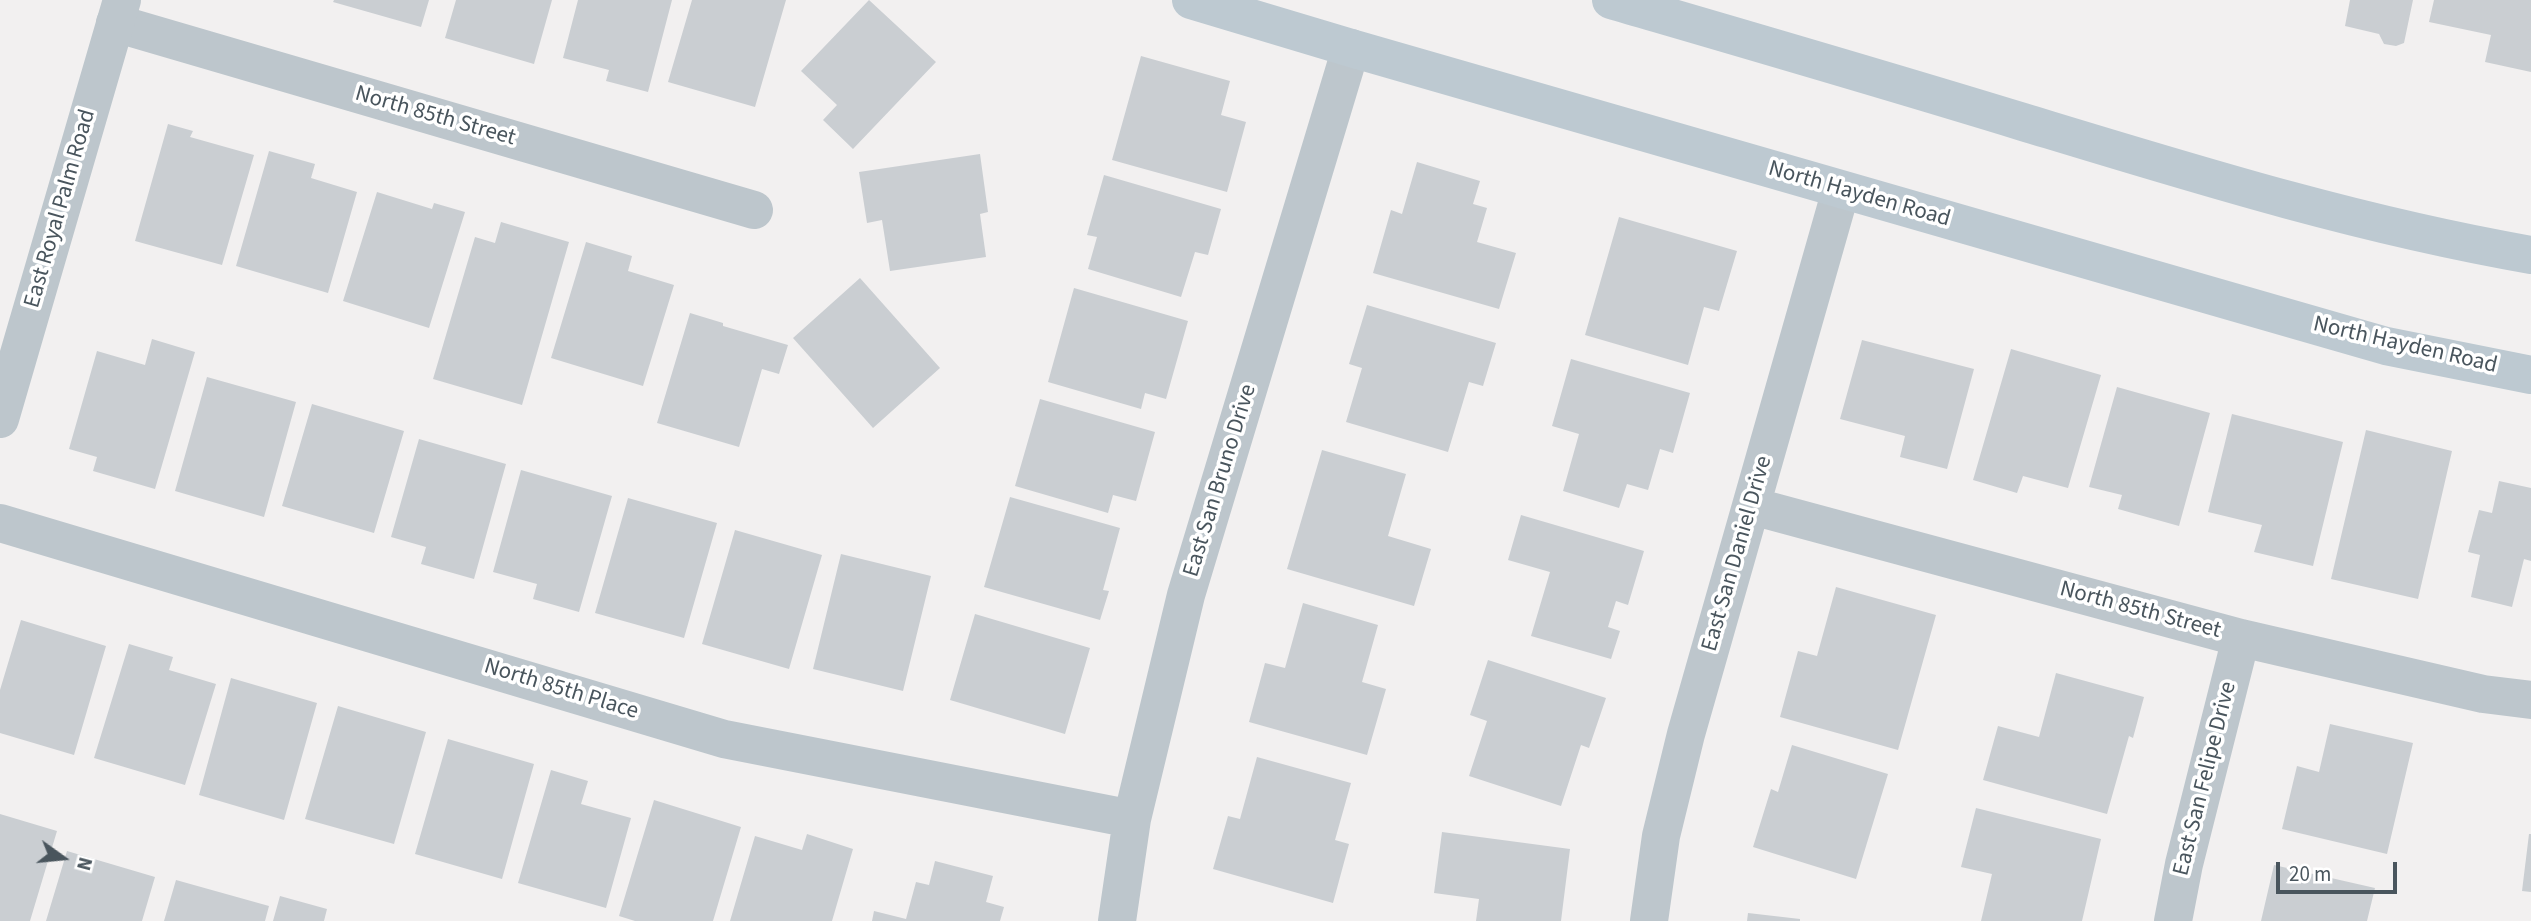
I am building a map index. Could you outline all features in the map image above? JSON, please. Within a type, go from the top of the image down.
[{"type":"main road","name":"North Hayden Road","points":[[1191,0],[2386,346],[2531,375]]},
{"type":"main road","points":[[1611,0],[2212,179],[2388,227],[2531,255]]},
{"type":"street","name":"North 85th Street","points":[[119,12],[754,210]]},
{"type":"street","name":"East Royal Palm Road","points":[[0,419],[119,12]]},
{"type":"street","name":"East San Bruno Drive","points":[[1117,921],[1132,819],[1186,595],[1351,48]]},
{"type":"street","name":"East San Daniel Drive","points":[[1649,921],[1661,836],[1686,734],[1841,190]]},
{"type":"street","name":"North 85th Street","points":[[1752,506],[2241,638],[2483,694],[2531,700]]},
{"type":"street","name":"North 85th Place","points":[[0,523],[724,739],[1132,819]]},
{"type":"street","name":"East San Felipe Drive","points":[[2173,921],[2184,864],[2241,638]]},
{"type":"building","points":[[429,0],[421,27],[333,2]]},
{"type":"building","points":[[456,0],[552,0],[534,64],[445,38]]},
{"type":"building","points":[[578,0],[672,0],[648,92],[606,81],[609,70],[563,58]]},
{"type":"building","points":[[692,0],[786,0],[755,107],[668,82]]},
{"type":"building","points":[[869,0],[936,62],[853,149],[823,120],[837,105],[801,71]]},
{"type":"building","points":[[2350,0],[2413,0],[2404,43],[2396,46],[2384,44],[2379,34],[2345,26]]},
{"type":"building","points":[[2434,0],[2531,0],[2531,72],[2485,62],[2491,35],[2429,22]]},
{"type":"building","points":[[1141,56],[1230,81],[1221,115],[1246,122],[1227,192],[1112,160]]},
{"type":"building","points":[[168,124],[193,131],[190,137],[254,155],[222,265],[135,241]]},
{"type":"building","points":[[269,151],[315,164],[311,178],[357,192],[328,293],[236,266]]},
{"type":"building","points":[[980,154],[988,212],[980,214],[986,257],[890,271],[882,220],[867,223],[859,172]]},
{"type":"building","points":[[1417,162],[1480,181],[1473,204],[1487,208],[1477,242],[1516,253],[1499,309],[1373,273],[1391,210],[1402,214]]},
{"type":"building","points":[[1104,175],[1221,209],[1208,255],[1195,252],[1181,297],[1088,269],[1097,237],[1087,235]]},
{"type":"building","points":[[377,192],[432,209],[434,203],[465,212],[429,328],[343,301]]},
{"type":"building","points":[[1619,217],[1737,251],[1719,311],[1704,307],[1688,365],[1585,335]]},
{"type":"building","points":[[501,222],[569,242],[522,405],[433,379],[475,237],[495,243]]},
{"type":"building","points":[[586,242],[632,256],[628,271],[674,285],[643,386],[551,358]]},
{"type":"building","points":[[860,278],[940,368],[873,428],[793,338]]},
{"type":"building","points":[[1074,288],[1188,321],[1166,399],[1145,393],[1141,409],[1048,382]]},
{"type":"building","points":[[1367,305],[1496,343],[1483,386],[1469,382],[1448,452],[1346,422],[1362,368],[1349,364]]},
{"type":"building","points":[[690,313],[723,323],[723,326],[788,345],[779,374],[762,369],[739,447],[657,423]]},
{"type":"building","points":[[152,339],[195,352],[155,489],[93,471],[97,457],[69,449],[97,351],[145,365]]},
{"type":"building","points":[[1862,340],[1974,369],[1947,469],[1900,457],[1905,436],[1840,419]]},
{"type":"building","points":[[2011,349],[2101,375],[2068,488],[2023,476],[2017,493],[1973,480]]},
{"type":"building","points":[[1571,359],[1690,393],[1673,453],[1660,449],[1648,490],[1627,484],[1619,508],[1563,491],[1579,434],[1552,426]]},
{"type":"building","points":[[207,377],[296,402],[264,517],[175,491]]},
{"type":"building","points":[[2117,387],[2210,413],[2179,526],[2118,509],[2122,495],[2089,487]]},
{"type":"building","points":[[1040,399],[1155,432],[1136,501],[1113,495],[1108,513],[1015,486]]},
{"type":"building","points":[[312,404],[404,431],[374,533],[282,506]]},
{"type":"building","points":[[2232,414],[2343,442],[2313,566],[2254,552],[2262,525],[2208,512]]},
{"type":"building","points":[[2366,430],[2452,451],[2418,599],[2331,579]]},
{"type":"building","points":[[419,439],[506,464],[474,579],[421,564],[426,547],[391,537]]},
{"type":"building","points":[[1322,450],[1406,474],[1388,536],[1431,549],[1414,606],[1287,569]]},
{"type":"building","points":[[521,470],[612,496],[579,612],[533,599],[537,584],[493,572]]},
{"type":"building","points":[[2499,481],[2531,488],[2531,561],[2524,559],[2512,607],[2471,597],[2480,555],[2468,552],[2479,510],[2492,513]]},
{"type":"building","points":[[1010,497],[1120,528],[1103,590],[1109,591],[1100,620],[984,587]]},
{"type":"building","points":[[628,498],[717,523],[684,638],[595,613]]},
{"type":"building","points":[[1521,515],[1644,551],[1628,605],[1616,601],[1608,627],[1620,631],[1611,659],[1531,636],[1550,572],[1508,560]]},
{"type":"building","points":[[735,530],[822,555],[789,669],[702,644]]},
{"type":"building","points":[[841,554],[931,576],[903,691],[813,669]]},
{"type":"building","points":[[1836,587],[1936,615],[1898,750],[1780,717],[1798,651],[1817,656]]},
{"type":"building","points":[[1303,603],[1378,625],[1362,682],[1386,689],[1367,755],[1249,722],[1265,663],[1285,668]]},
{"type":"building","points":[[975,614],[1090,648],[1065,734],[950,700]]},
{"type":"building","points":[[21,620],[106,646],[74,755],[0,733],[0,690]]},
{"type":"building","points":[[129,644],[173,657],[169,670],[216,684],[185,785],[94,758]]},
{"type":"building","points":[[1488,660],[1606,698],[1589,748],[1581,745],[1561,806],[1469,776],[1487,721],[1470,715]]},
{"type":"building","points":[[2056,673],[2144,697],[2133,738],[2129,736],[2107,814],[1983,780],[1998,726],[2039,737]]},
{"type":"building","points":[[231,678],[317,703],[284,820],[199,795]]},
{"type":"building","points":[[338,706],[426,732],[394,844],[305,819]]},
{"type":"building","points":[[2330,724],[2413,743],[2387,854],[2282,829],[2297,766],[2319,772]]},
{"type":"building","points":[[448,739],[534,764],[502,879],[415,854]]},
{"type":"building","points":[[1792,745],[1888,774],[1856,879],[1753,847],[1771,789],[1778,792]]},
{"type":"building","points":[[1257,757],[1351,783],[1335,840],[1349,844],[1333,903],[1213,869],[1228,816],[1240,819]]},
{"type":"building","points":[[551,770],[588,781],[581,804],[631,818],[606,908],[518,883]]},
{"type":"building","points":[[654,800],[741,827],[713,921],[635,921],[619,916]]},
{"type":"building","points":[[1976,808],[2101,839],[2082,921],[1981,921],[1992,874],[1961,867]]},
{"type":"building","points":[[0,814],[57,831],[30,921],[0,921]]},
{"type":"building","points":[[1442,832],[1570,849],[1561,921],[1476,921],[1479,899],[1434,893]]},
{"type":"building","points":[[807,834],[853,849],[832,921],[730,921],[755,836],[802,850]]},
{"type":"building","points":[[2531,834],[2531,892],[2522,891]]},
{"type":"building","points":[[67,851],[155,877],[142,921],[46,921]]},
{"type":"building","points":[[935,861],[993,876],[986,902],[1004,907],[1000,921],[872,921],[874,911],[906,919],[916,882],[929,885]]},
{"type":"building","points":[[2274,865],[2375,888],[2367,921],[2261,921]]},
{"type":"building","points":[[176,880],[269,906],[265,921],[164,921]]},
{"type":"building","points":[[280,896],[327,909],[324,921],[273,921]]},
{"type":"building","points":[[1748,913],[1800,919],[1800,921],[1747,921]]}]
